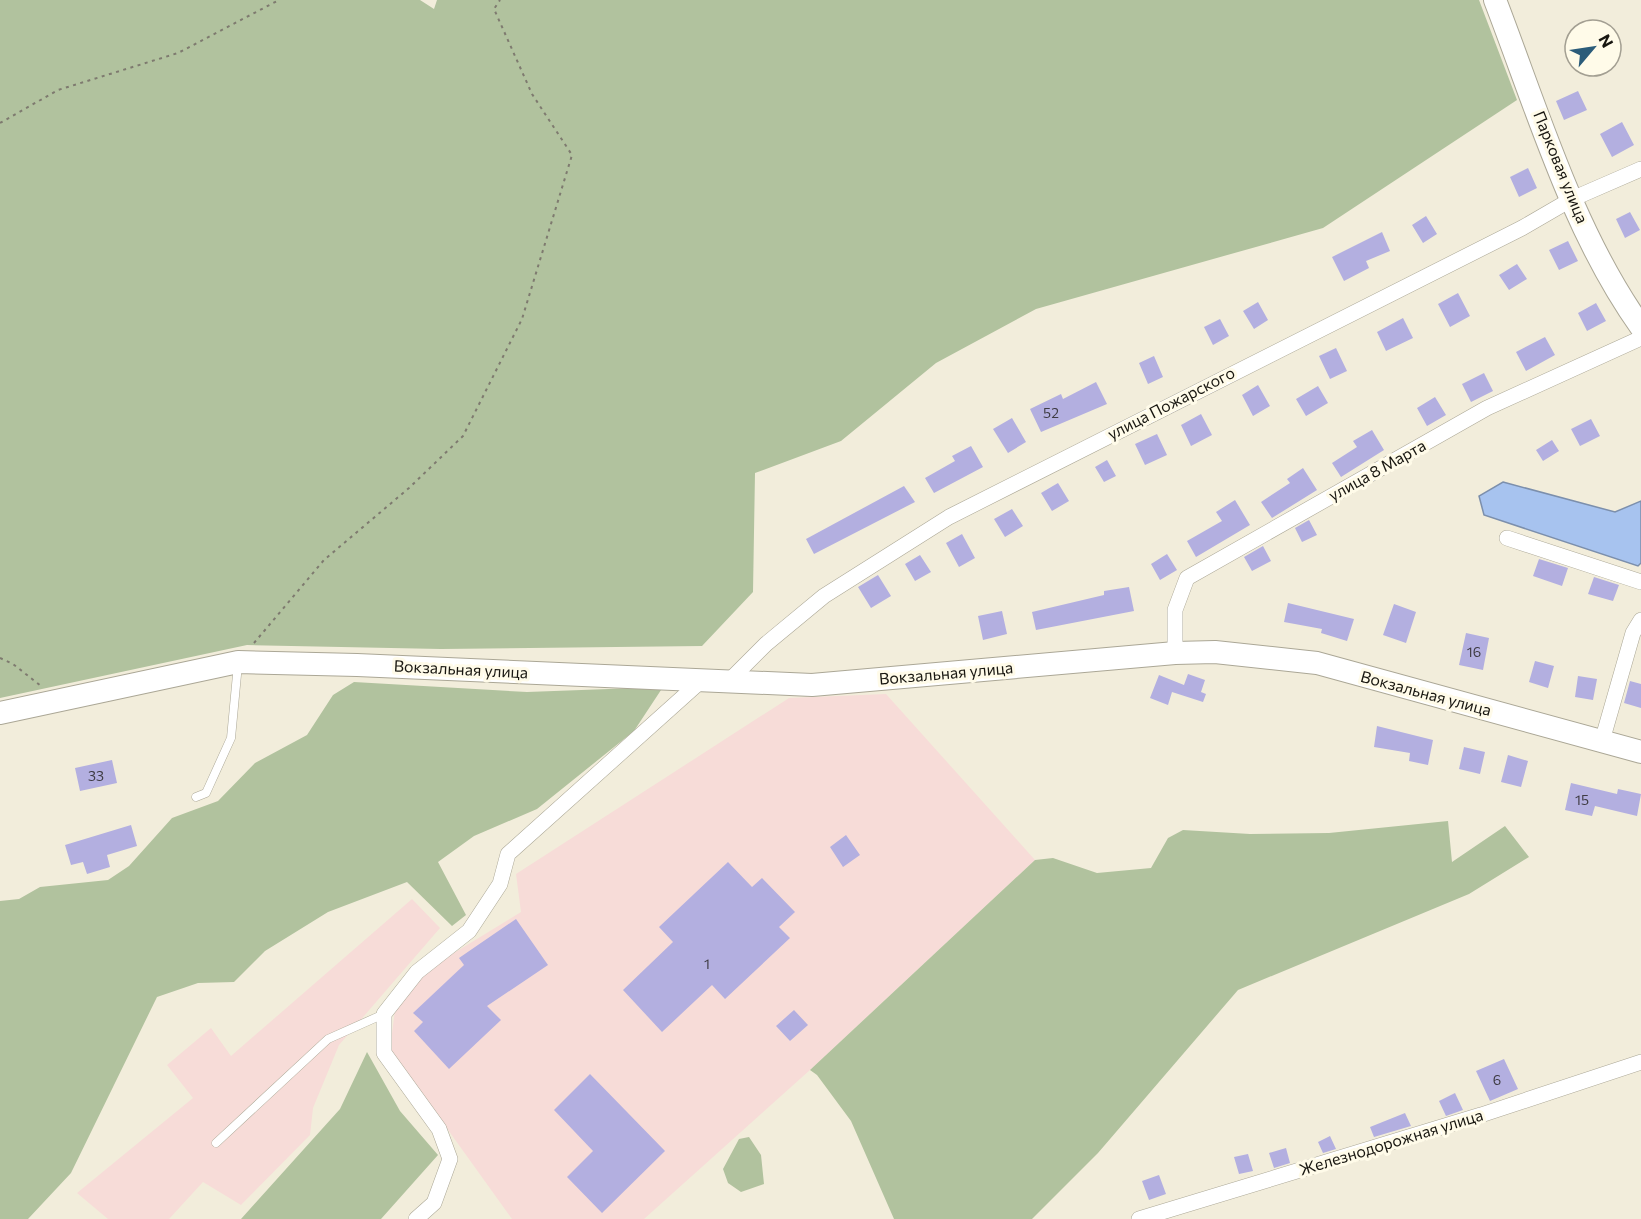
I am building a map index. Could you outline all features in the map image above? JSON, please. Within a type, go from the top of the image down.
[{"type":"street","name":"Парковая улица","points":[[1495,0],[1572,199],[1615,292],[1641,327]]},
{"type":"street","name":"улица Пожарского","points":[[729,681],[766,644],[824,596],[949,517],[1522,228],[1572,199],[1641,169]]},
{"type":"street","name":"улица 8 Марта","points":[[1175,653],[1175,610],[1187,578],[1487,408],[1641,338]]},
{"type":"street","points":[[1507,538],[1641,582]]},
{"type":"street","points":[[1602,741],[1633,633],[1641,620]]},
{"type":"street","name":"Вокзальная улица","points":[[0,713],[238,662],[812,685],[1175,653],[1215,652],[1317,663],[1641,752]]},
{"type":"street","points":[[416,1219],[434,1203],[450,1159],[439,1129],[384,1053],[384,1014],[417,972],[469,931],[500,884],[508,854],[702,680]]},
{"type":"street","name":"Железнодорожная улица","points":[[1140,1219],[1481,1115],[1641,1062]]},
{"type":"lane","points":[[196,797],[206,793],[231,738],[238,662]]},
{"type":"lane","points":[[216,1143],[328,1039],[384,1014]]},
{"type":"path","points":[[0,123],[58,90],[178,53],[279,0]]},
{"type":"path","points":[[238,662],[324,560],[409,488],[463,436],[522,319],[572,155],[532,94],[494,9],[500,0]]},
{"type":"path","points":[[0,658],[13,664],[59,701]]},
{"type":"shaded area","points":[[886,694],[1035,860],[810,1070],[644,1219],[512,1219],[390,1049],[395,1010],[423,972],[521,912],[516,874],[789,698]]},
{"type":"shaded area","points":[[412,899],[440,928],[339,1045],[313,1108],[310,1135],[241,1205],[203,1182],[169,1219],[108,1219],[77,1193],[193,1098],[167,1065],[211,1028],[231,1056]]},
{"type":"green space","points":[[0,0],[420,0],[434,9],[437,0],[1479,0],[1517,100],[1323,228],[1036,309],[936,363],[841,441],[755,473],[753,592],[702,646],[441,649],[247,645],[0,698]]},
{"type":"green space","points":[[354,682],[527,692],[663,687],[634,731],[537,809],[474,836],[438,862],[466,915],[452,926],[407,882],[328,912],[265,951],[234,982],[198,983],[157,997],[71,1173],[28,1219],[0,1219],[0,901],[19,899],[40,887],[108,880],[129,866],[172,818],[218,801],[255,763],[307,735],[333,695]]},
{"type":"green space","points":[[1448,821],[1452,862],[1505,826],[1529,857],[1469,894],[1238,990],[1098,1153],[1032,1219],[894,1219],[851,1121],[817,1075],[810,1070],[1035,860],[1053,858],[1097,873],[1151,868],[1168,838],[1183,830],[1250,834],[1329,833]]},
{"type":"green space","points":[[367,1052],[400,1111],[438,1155],[381,1219],[241,1219],[340,1109]]},
{"type":"green space","points":[[749,1137],[761,1155],[764,1184],[741,1192],[728,1183],[723,1169],[739,1139]]},
{"type":"water","points":[[1503,482],[1615,512],[1641,501],[1641,563],[1638,566],[1484,515],[1479,496]]},
{"type":"building","points":[[1578,91],[1587,110],[1564,120],[1556,101]]},
{"type":"building","points":[[1622,122],[1634,145],[1612,157],[1600,134]]},
{"type":"building","points":[[1528,168],[1537,188],[1519,197],[1510,177]]},
{"type":"building","points":[[1630,212],[1640,230],[1625,238],[1616,219]]},
{"type":"building","points":[[1426,216],[1437,234],[1423,243],[1412,225]]},
{"type":"building","points":[[1382,232],[1390,251],[1366,261],[1369,268],[1344,281],[1332,257]]},
{"type":"building","points":[[1568,241],[1578,261],[1559,270],[1549,250]]},
{"type":"building","points":[[1517,264],[1527,279],[1509,290],[1499,275]]},
{"type":"building","points":[[1458,293],[1470,316],[1450,327],[1438,304]]},
{"type":"building","points":[[1258,302],[1268,320],[1254,329],[1243,311]]},
{"type":"building","points":[[1596,303],[1606,321],[1587,331],[1578,313]]},
{"type":"building","points":[[1403,318],[1413,338],[1386,351],[1377,332]]},
{"type":"building","points":[[1220,319],[1229,336],[1213,345],[1204,327]]},
{"type":"building","points":[[1545,337],[1555,355],[1526,371],[1516,352]]},
{"type":"building","points":[[1336,348],[1347,371],[1330,379],[1319,356]]},
{"type":"building","points":[[1154,356],[1163,377],[1148,384],[1139,363]]},
{"type":"building","points":[[1484,373],[1493,391],[1471,402],[1462,384]]},
{"type":"building","points":[[1096,382],[1107,404],[1041,432],[1030,409],[1061,394],[1063,399]]},
{"type":"building","points":[[1258,385],[1270,406],[1253,416],[1242,395]]},
{"type":"building","points":[[1318,386],[1328,403],[1306,416],[1296,399]]},
{"type":"building","points":[[1435,397],[1446,415],[1427,426],[1417,408]]},
{"type":"building","points":[[1201,414],[1212,435],[1191,446],[1181,425]]},
{"type":"building","points":[[1012,418],[1026,442],[1008,453],[993,429]]},
{"type":"building","points":[[1591,419],[1600,436],[1580,446],[1571,429]]},
{"type":"building","points":[[1372,430],[1384,450],[1341,477],[1332,463],[1357,447],[1353,441]]},
{"type":"building","points":[[1157,434],[1167,455],[1145,465],[1135,444]]},
{"type":"building","points":[[1552,440],[1559,451],[1543,461],[1536,450]]},
{"type":"building","points":[[971,446],[983,467],[934,493],[925,478],[955,461],[952,456]]},
{"type":"building","points":[[1107,460],[1116,476],[1104,482],[1095,467]]},
{"type":"building","points":[[1303,468],[1317,490],[1272,518],[1261,502],[1290,483],[1287,479]]},
{"type":"building","points":[[1058,483],[1069,501],[1052,511],[1041,493]]},
{"type":"building","points":[[904,486],[915,502],[814,554],[806,539]]},
{"type":"building","points":[[1235,500],[1250,525],[1196,557],[1187,541],[1222,521],[1216,512]]},
{"type":"building","points":[[1012,509],[1023,526],[1005,537],[994,519]]},
{"type":"building","points":[[1309,520],[1317,535],[1302,542],[1295,528]]},
{"type":"building","points":[[962,534],[975,558],[959,567],[946,543]]},
{"type":"building","points":[[1263,546],[1271,561],[1252,571],[1244,557]]},
{"type":"building","points":[[1167,554],[1177,570],[1160,580],[1151,564]]},
{"type":"building","points":[[920,555],[931,572],[915,581],[905,564]]},
{"type":"building","points":[[1539,559],[1568,568],[1562,586],[1533,576]]},
{"type":"building","points":[[878,575],[891,596],[871,608],[858,587]]},
{"type":"building","points":[[1594,577],[1619,585],[1613,601],[1588,594]]},
{"type":"building","points":[[1129,587],[1134,611],[1036,630],[1032,612],[1104,595],[1104,591]]},
{"type":"building","points":[[1288,603],[1354,619],[1347,641],[1321,633],[1322,629],[1284,622]]},
{"type":"building","points":[[1394,604],[1416,612],[1406,643],[1383,635]]},
{"type":"building","points":[[1002,611],[1007,634],[983,640],[978,616]]},
{"type":"building","points":[[1466,633],[1489,638],[1483,670],[1459,665]]},
{"type":"building","points":[[1535,661],[1554,666],[1548,688],[1529,682]]},
{"type":"building","points":[[1188,674],[1205,680],[1201,692],[1206,694],[1203,702],[1172,692],[1168,705],[1150,698],[1159,675],[1184,685]]},
{"type":"building","points":[[1578,676],[1597,679],[1593,700],[1575,697]]},
{"type":"building","points":[[1630,681],[1641,684],[1641,708],[1624,703]]},
{"type":"building","points":[[1377,726],[1433,740],[1428,765],[1409,761],[1410,753],[1374,747]]},
{"type":"building","points":[[1464,747],[1485,752],[1480,774],[1459,769]]},
{"type":"building","points":[[1508,755],[1528,761],[1521,787],[1501,782]]},
{"type":"building","points":[[112,760],[117,783],[80,791],[75,768]]},
{"type":"building","points":[[1571,783],[1617,794],[1618,789],[1641,794],[1637,816],[1595,806],[1592,816],[1565,810]]},
{"type":"building","points":[[131,825],[137,846],[107,855],[110,867],[87,874],[83,862],[71,865],[65,845]]},
{"type":"building","points":[[846,835],[860,855],[843,867],[830,847]]},
{"type":"building","points":[[728,862],[752,887],[762,878],[795,912],[779,927],[790,938],[725,999],[712,985],[662,1032],[623,990],[673,942],[659,927]]},
{"type":"building","points":[[516,919],[548,965],[487,1006],[501,1020],[449,1069],[414,1031],[423,1022],[413,1013],[464,965],[459,958]]},
{"type":"building","points":[[794,1010],[808,1025],[790,1041],[776,1026]]},
{"type":"building","points":[[1504,1059],[1518,1089],[1490,1101],[1476,1071]]},
{"type":"building","points":[[590,1074],[665,1151],[602,1213],[567,1177],[593,1151],[554,1110]]},
{"type":"building","points":[[1455,1093],[1463,1110],[1446,1116],[1439,1101]]},
{"type":"building","points":[[1405,1113],[1411,1126],[1374,1137],[1370,1127]]},
{"type":"building","points":[[1330,1136],[1336,1149],[1323,1153],[1318,1142]]},
{"type":"building","points":[[1286,1148],[1290,1163],[1274,1168],[1269,1153]]},
{"type":"building","points":[[1248,1154],[1253,1171],[1239,1174],[1234,1157]]},
{"type":"building","points":[[1159,1175],[1166,1194],[1149,1200],[1142,1181]]}]
